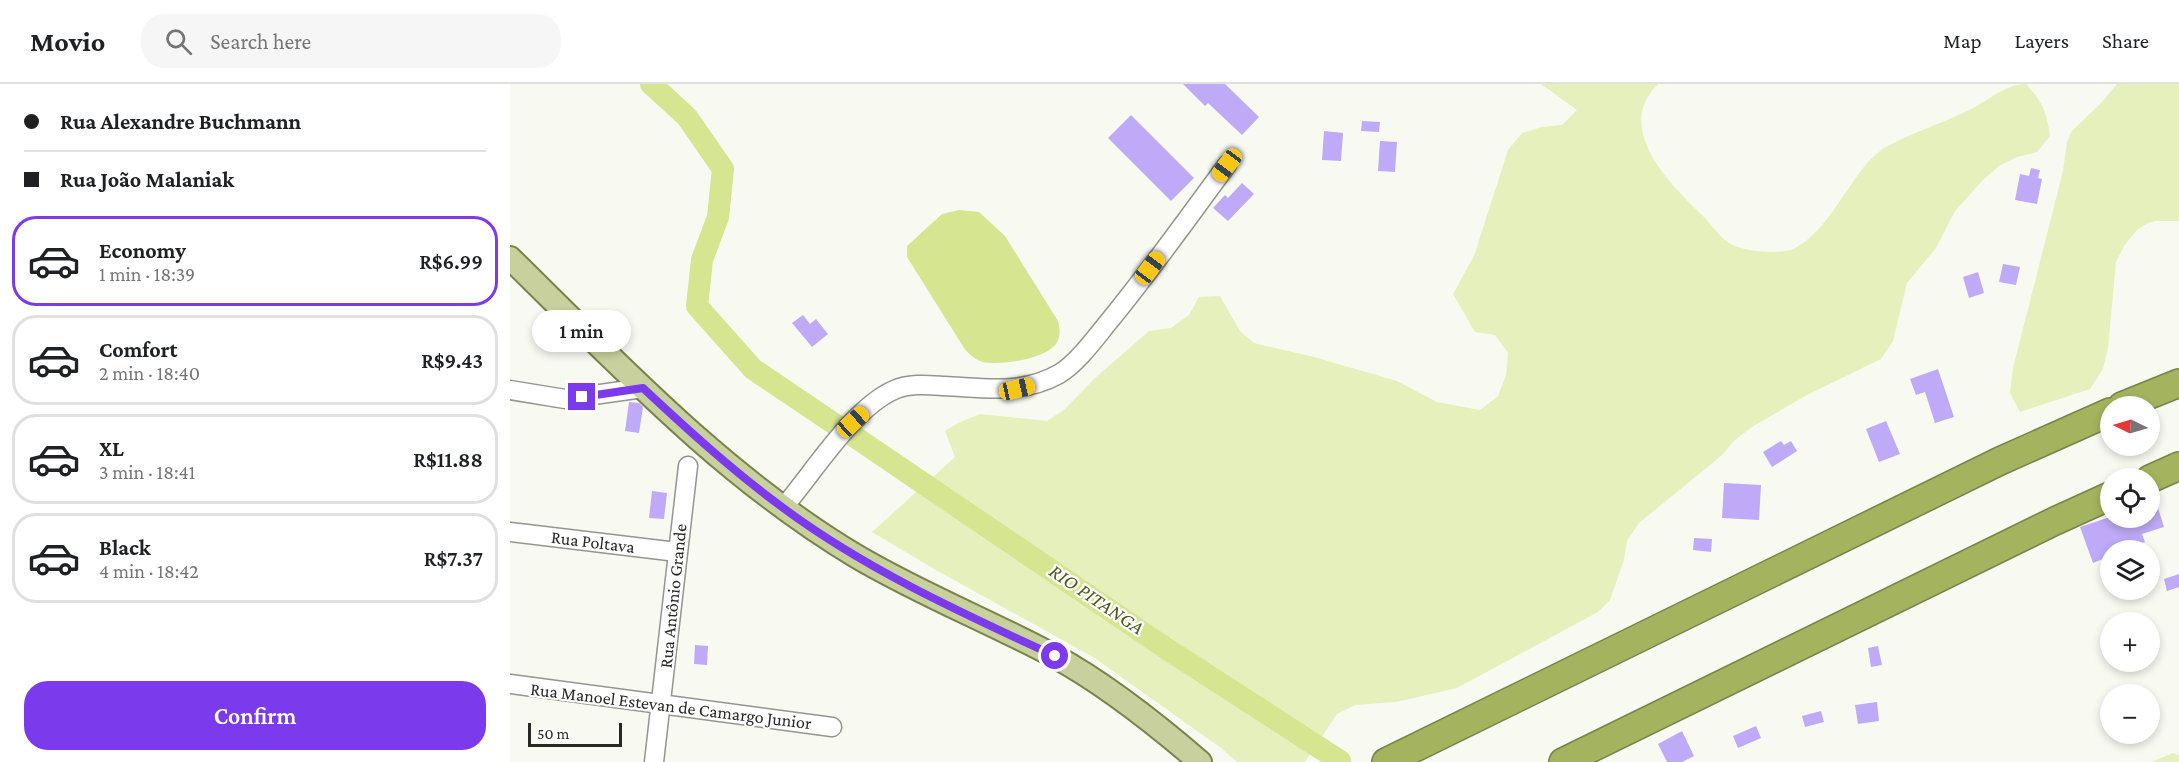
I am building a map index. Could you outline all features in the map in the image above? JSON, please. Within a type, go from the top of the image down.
[{"type":"highway","points":[[2147,396],[2179,383]]},
{"type":"highway","points":[[1386,762],[2000,461],[2100,416]]},
{"type":"highway","points":[[2160,475],[2179,466]]},
{"type":"highway","points":[[1563,762],[2100,501]]},
{"type":"main road","points":[[510,258],[643,388],[715,454],[783,508],[856,556],[959,611],[1055,656],[1172,738],[1200,762]]},
{"type":"street","points":[[783,508],[853,422],[880,398],[896,388],[921,384],[1017,389],[1041,383],[1063,372],[1091,344],[1125,302],[1227,165]]},
{"type":"street","points":[[510,390],[565,399],[643,388]]},
{"type":"street","name":"Rua Antônio Grande","points":[[654,762],[688,466]]},
{"type":"street","name":"Rua Poltava","points":[[510,532],[677,552]]},
{"type":"street","name":"Rua Manoel Estevan de Camargo Junior","points":[[510,684],[831,727]]},
{"type":"shaded area","points":[[1541,84],[1658,84],[1645,101],[1641,119],[1644,138],[1652,156],[1663,173],[1717,233],[1729,243],[1755,251],[1789,250],[1806,241],[1826,221],[1860,172],[1881,150],[1972,109],[2010,87],[2026,84],[2032,90],[2043,107],[2050,136],[2037,152],[2017,157],[1999,166],[1955,211],[1936,248],[1907,283],[1893,341],[1881,359],[1807,395],[1752,427],[1735,440],[1721,456],[1639,523],[1627,541],[1624,560],[1610,600],[1598,612],[1457,688],[1396,702],[1355,705],[1337,714],[1305,762],[1237,762],[1221,748],[1093,657],[872,532],[955,457],[945,431],[980,414],[1047,421],[1065,409],[1095,378],[1149,331],[1171,328],[1189,315],[1199,297],[1220,296],[1240,331],[1254,343],[1314,357],[1397,381],[1437,402],[1480,410],[1498,396],[1506,375],[1508,353],[1495,335],[1475,332],[1453,294],[1474,256],[1508,150],[1522,133],[1542,127],[1562,125],[1577,110]]},
{"type":"shaded area","points":[[2117,84],[2179,84],[2179,221],[2155,221],[2146,224],[2137,230],[2124,246],[2116,262],[2108,348],[2103,369],[2090,389],[2020,412],[2010,393],[2013,368],[2063,171],[2067,142],[2071,132]]},
{"type":"shaded area","points":[[959,210],[979,212],[1005,236],[1058,321],[1059,338],[1056,344],[1042,354],[1000,363],[983,362],[970,355],[907,257],[907,246],[942,214]]},
{"type":"shaded area","points":[[2173,753],[2179,755],[2179,762],[2151,762]]},
{"type":"building","points":[[1183,84],[1225,84],[1259,117],[1242,135],[1208,103],[1205,106]]},
{"type":"building","points":[[1131,115],[1194,178],[1171,201],[1108,138]]},
{"type":"building","points":[[1362,121],[1380,122],[1379,132],[1361,131]]},
{"type":"building","points":[[1324,131],[1343,133],[1341,161],[1322,160]]},
{"type":"building","points":[[1380,141],[1397,142],[1395,172],[1378,171]]},
{"type":"building","points":[[2031,168],[2040,170],[2038,178],[2042,179],[2037,204],[2015,200],[2020,174],[2029,176]]},
{"type":"building","points":[[1242,183],[1254,194],[1228,221],[1213,208],[1225,195],[1228,198]]},
{"type":"building","points":[[2003,264],[2020,267],[2016,285],[1999,282]]},
{"type":"building","points":[[1978,272],[1984,293],[1969,298],[1963,277]]},
{"type":"building","points":[[803,315],[810,324],[816,319],[828,334],[812,347],[792,323]]},
{"type":"building","points":[[1938,369],[1954,417],[1935,423],[1925,392],[1916,395],[1910,379]]},
{"type":"building","points":[[629,402],[639,403],[643,407],[639,433],[625,431]]},
{"type":"building","points":[[1886,421],[1900,454],[1879,462],[1866,429]]},
{"type":"building","points":[[1781,441],[1784,445],[1791,441],[1797,451],[1772,467],[1763,452]]},
{"type":"building","points":[[1724,483],[1761,485],[1759,520],[1722,518]]},
{"type":"building","points":[[652,491],[667,493],[664,519],[649,518]]},
{"type":"building","points":[[2160,514],[2164,527],[2142,534],[2144,540],[2100,540],[2100,560],[2093,563],[2080,527],[2100,520],[2100,528],[2160,528]]},
{"type":"building","points":[[1694,538],[1712,539],[1711,552],[1693,550]]},
{"type":"building","points":[[2179,574],[2179,587],[2167,591],[2164,579]]},
{"type":"building","points":[[695,645],[708,646],[707,665],[694,664]]},
{"type":"building","points":[[1878,646],[1882,665],[1871,667],[1868,648]]},
{"type":"building","points":[[1877,702],[1879,721],[1858,724],[1855,705]]},
{"type":"building","points":[[1821,711],[1824,722],[1805,727],[1802,716]]},
{"type":"building","points":[[1756,726],[1761,738],[1738,748],[1733,736]]},
{"type":"building","points":[[1682,731],[1694,756],[1682,762],[1667,762],[1658,744]]},
{"type":"waterway","name":"RIO PITANGA","points":[[651,84],[687,117],[723,169],[718,217],[702,260],[697,306],[753,369],[836,425]]},
{"type":"waterway","name":"RIO PITANGA","points":[[855,437],[1167,649],[1340,761]]},
{"type":"route","points":[[582,397],[643,388],[715,454],[783,508],[856,556],[959,611],[1055,656]]}]
